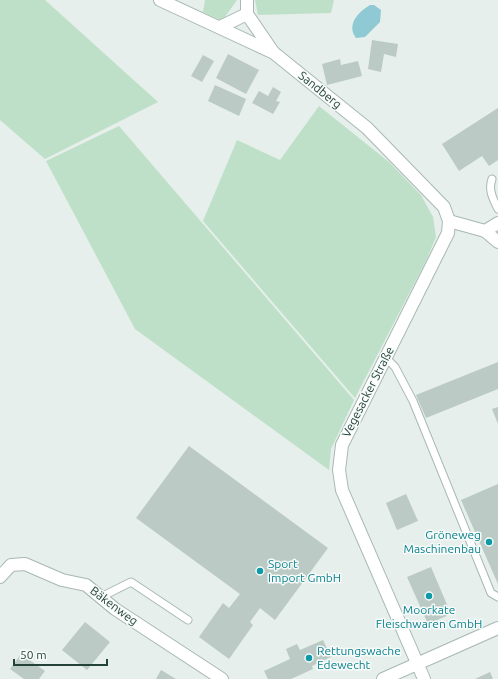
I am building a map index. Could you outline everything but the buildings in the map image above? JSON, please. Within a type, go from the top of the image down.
[{"type":"street","name":"Sandberg","points":[[160,0],[274,53],[367,128],[444,207],[449,221]]},
{"type":"street","points":[[247,0],[247,14],[274,53]]},
{"type":"street","points":[[220,27],[247,14]]},
{"type":"street","points":[[449,221],[484,231],[498,242]]},
{"type":"street","name":"Vegesacker Straße","points":[[424,679],[342,490],[339,470],[342,445],[448,233],[449,221]]},
{"type":"street","points":[[484,231],[498,223]]},
{"type":"street","name":"Bäkenweg","points":[[0,577],[11,565],[25,564],[62,580],[86,585],[115,609],[222,679]]},
{"type":"street","points":[[383,679],[498,628]]},
{"type":"lane","points":[[492,179],[490,185],[492,198],[498,209]]},
{"type":"lane","points":[[385,357],[395,367],[413,401],[491,593],[498,596]]},
{"type":"lane","points":[[101,597],[132,582],[188,620]]},
{"type":"green space","points":[[0,0],[45,0],[158,102],[45,159],[0,120]]},
{"type":"green space","points":[[205,0],[237,0],[222,21],[203,12]]},
{"type":"green space","points":[[255,0],[334,0],[331,13],[258,15]]},
{"type":"green space","points":[[319,106],[389,162],[421,195],[433,217],[436,237],[426,261],[355,398],[203,221],[237,140],[280,160]]},
{"type":"green space","points":[[119,126],[354,400],[331,449],[329,470],[135,329],[46,161]]},
{"type":"water","points":[[370,5],[374,5],[381,10],[380,22],[365,37],[356,38],[352,28],[355,19],[361,11]]},
{"type":"place","name":"Gröneweg Maschinenbau","points":[[489,542]]},
{"type":"place","name":"Sport Import GmbH","points":[[260,571]]},
{"type":"place","name":"Moorkate Fleischwaren GmbH","points":[[429,596]]},
{"type":"place","name":"Rettungswache Edewecht","points":[[309,658]]}]
